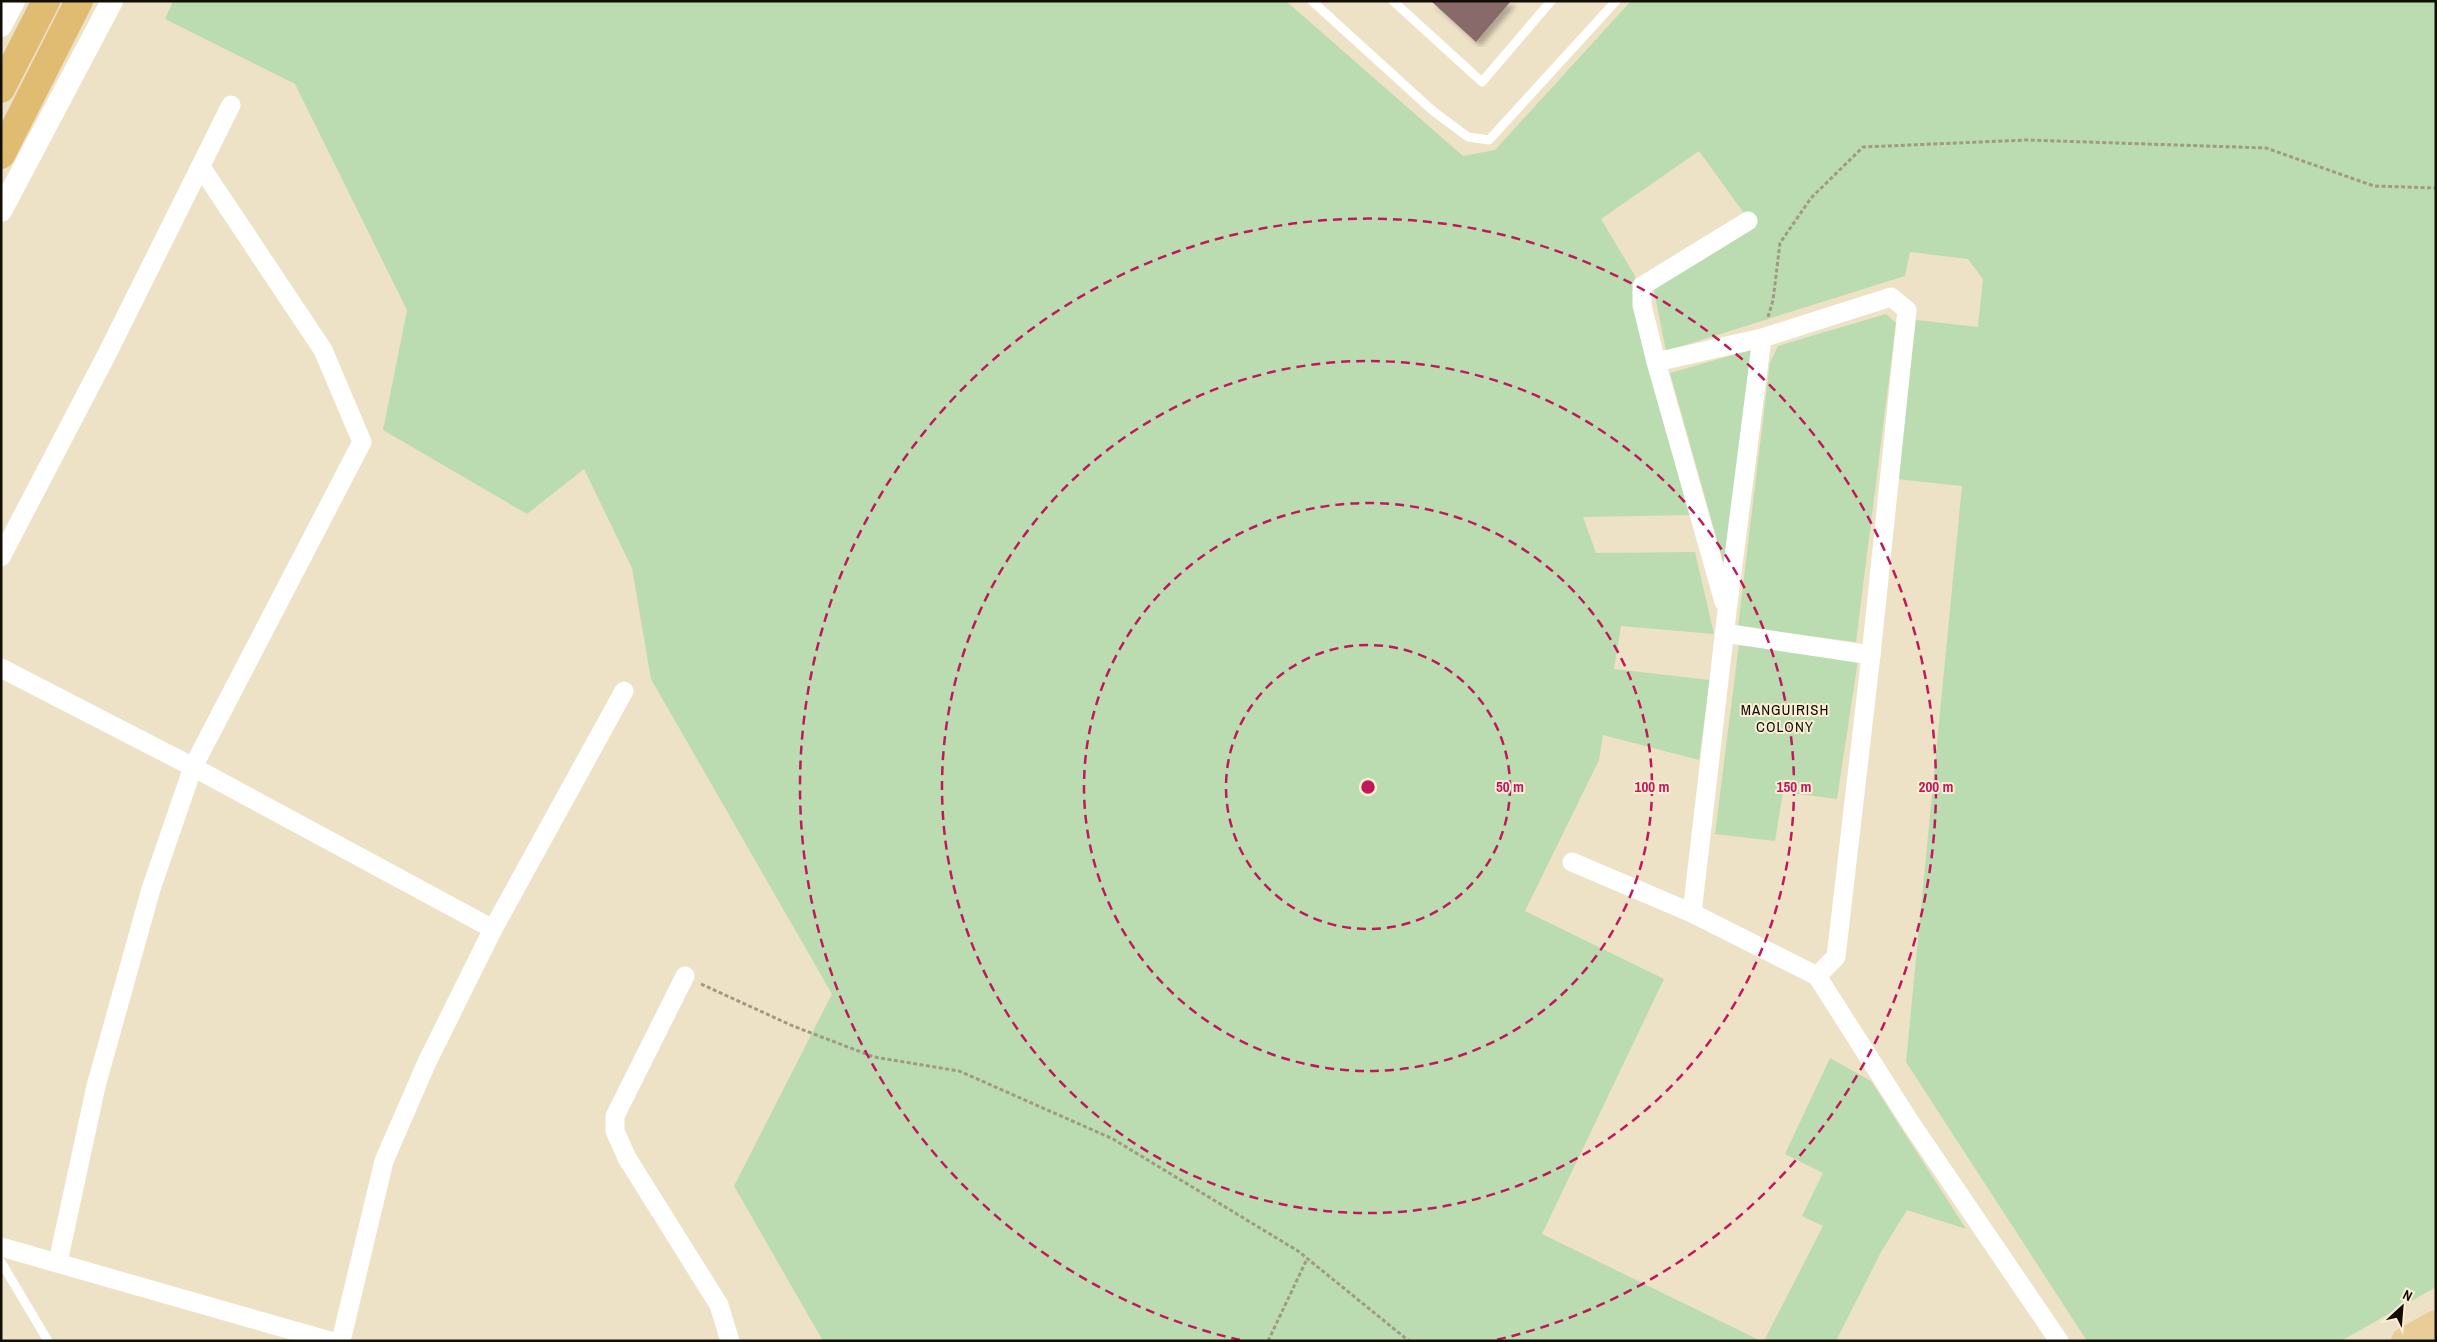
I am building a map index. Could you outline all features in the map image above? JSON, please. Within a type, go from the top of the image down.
[{"type":"highway","points":[[1,89],[46,1]]},
{"type":"highway","points":[[1,155],[79,1]]},
{"type":"main road","points":[[2405,1341],[2436,1324]]},
{"type":"street","points":[[1,26],[14,1]]},
{"type":"street","points":[[1,211],[112,1]]},
{"type":"street","points":[[1,557],[231,105]]},
{"type":"street","points":[[58,1262],[96,1086],[151,889],[193,767],[362,442],[323,350],[200,168]]},
{"type":"street","points":[[1727,611],[1656,362],[1642,305],[1642,286],[1748,221]]},
{"type":"street","points":[[1656,362],[1762,338],[1891,297],[1907,310],[1871,655],[1836,957],[1817,976]]},
{"type":"street","points":[[1692,913],[1724,633],[1762,338]]},
{"type":"street","points":[[1724,633],[1871,655]]},
{"type":"street","points":[[1,668],[193,767],[492,929]]},
{"type":"street","points":[[341,1341],[384,1161],[427,1062],[492,929],[624,691]]},
{"type":"street","points":[[1572,862],[1692,913],[1817,976],[1912,1125],[2058,1341]]},
{"type":"street","points":[[685,976],[615,1116],[615,1131],[627,1158],[719,1305],[730,1341]]},
{"type":"street","points":[[1,1247],[330,1341]]},
{"type":"lane","points":[[1312,1],[1433,111],[1468,138],[1489,140],[1616,1]]},
{"type":"lane","points":[[1393,1],[1482,82],[1551,1]]},
{"type":"lane","points":[[1,1262],[48,1341]]},
{"type":"path","points":[[1762,338],[1773,300],[1780,243],[1810,198],[1863,147],[2027,140],[2266,148],[2374,186],[2436,188]]},
{"type":"path","points":[[685,976],[793,1026],[874,1057],[959,1071],[1112,1139],[1307,1259],[1410,1341]]},
{"type":"path","points":[[1268,1341],[1307,1259]]},
{"type":"green space","points":[[173,1],[1286,1],[1463,156],[1495,150],[1631,1],[2436,1],[2436,1287],[2341,1341],[2087,1341],[1906,1062],[1962,486],[1897,479],[1916,320],[1978,327],[1983,279],[1968,259],[1910,252],[1905,276],[1666,351],[1653,286],[1754,227],[1699,151],[1601,219],[1635,276],[1634,306],[1691,515],[1583,517],[1596,553],[1695,552],[1714,634],[1621,626],[1614,669],[1710,680],[1699,760],[1603,735],[1599,760],[1525,911],[1664,979],[1542,1234],[1761,1341],[823,1341],[734,1186],[832,994],[651,679],[632,568],[584,469],[527,514],[383,430],[407,310],[295,84],[165,19]]},
{"type":"green space","points":[[1886,314],[1896,323],[1856,642],[1738,627],[1770,362],[1778,346]]},
{"type":"green space","points":[[1754,349],[1725,568],[1670,373]]},
{"type":"green space","points":[[1739,644],[1858,660],[1837,799],[1783,792],[1775,841],[1715,834]]},
{"type":"green space","points":[[1830,1058],[1871,1081],[1966,1229],[1907,1210],[1881,1252],[1836,1341],[1764,1341],[1823,1226],[1802,1216],[1823,1173],[1785,1154]]},
{"type":"building","points":[[1431,1],[1511,1],[1476,42]]},
{"type":"district","name":"MANGUIRISH COLONY","points":[[1785,718]]}]
